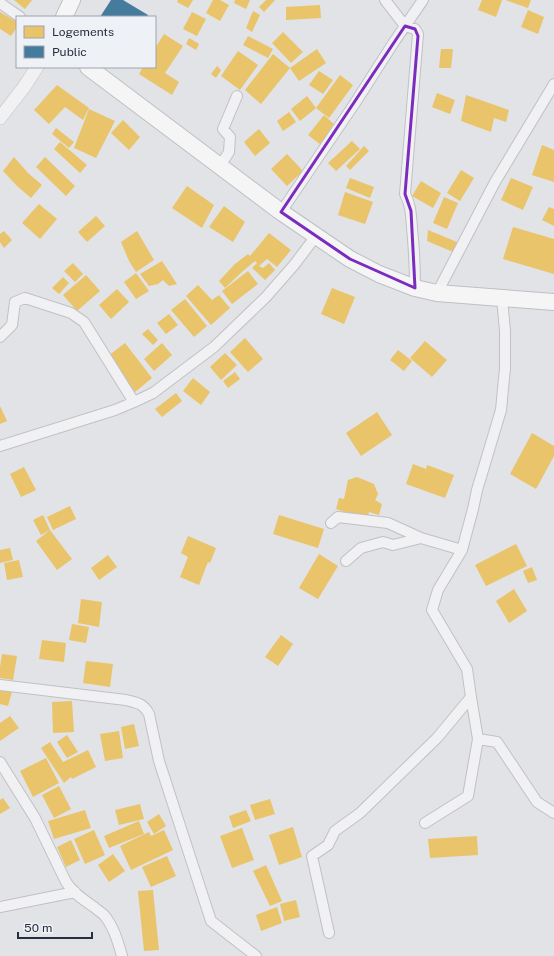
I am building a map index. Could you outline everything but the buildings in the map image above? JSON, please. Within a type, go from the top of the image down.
[{"type":"main road","points":[[64,16],[72,0]]},
{"type":"main road","points":[[89,68],[281,212],[350,259],[373,271],[415,288],[437,293],[554,302]]},
{"type":"street","points":[[385,0],[405,26],[415,28],[418,36],[405,194],[410,204],[411,211],[414,244],[415,288]]},
{"type":"street","points":[[281,212],[356,103],[423,0]]},
{"type":"street","points":[[0,3],[19,16]]},
{"type":"street","points":[[0,118],[24,88],[36,68]]},
{"type":"street","points":[[437,293],[495,182],[554,84]]},
{"type":"street","points":[[220,166],[229,152],[230,145],[230,137],[222,129],[237,96]]},
{"type":"street","points":[[0,446],[108,412],[153,393],[214,347],[266,297],[294,265],[316,236]]},
{"type":"street","points":[[0,337],[12,325],[15,302],[25,298],[71,312],[84,322],[134,402]]},
{"type":"street","points":[[425,823],[468,796],[478,739],[467,669],[432,610],[438,590],[462,550],[477,490],[501,410],[505,368],[505,331],[502,298]]},
{"type":"street","points":[[331,523],[338,517],[388,523],[421,538],[462,550]]},
{"type":"street","points":[[346,560],[361,548],[383,542],[393,545],[421,538]]},
{"type":"street","points":[[0,685],[126,700],[138,703],[145,707],[149,714],[158,761],[211,921],[256,956]]},
{"type":"street","points":[[329,933],[312,856],[328,845],[335,831],[360,813],[437,738],[471,697]]},
{"type":"street","points":[[478,739],[497,742],[537,802],[554,813]]},
{"type":"street","points":[[0,762],[35,818],[66,882],[75,892],[104,915],[111,926],[122,956]]},
{"type":"street","points":[[0,907],[75,892]]},
{"type":"highlighted area","points":[[405,26],[415,29],[418,36],[405,194],[411,211],[415,288],[350,259],[281,212]]}]
